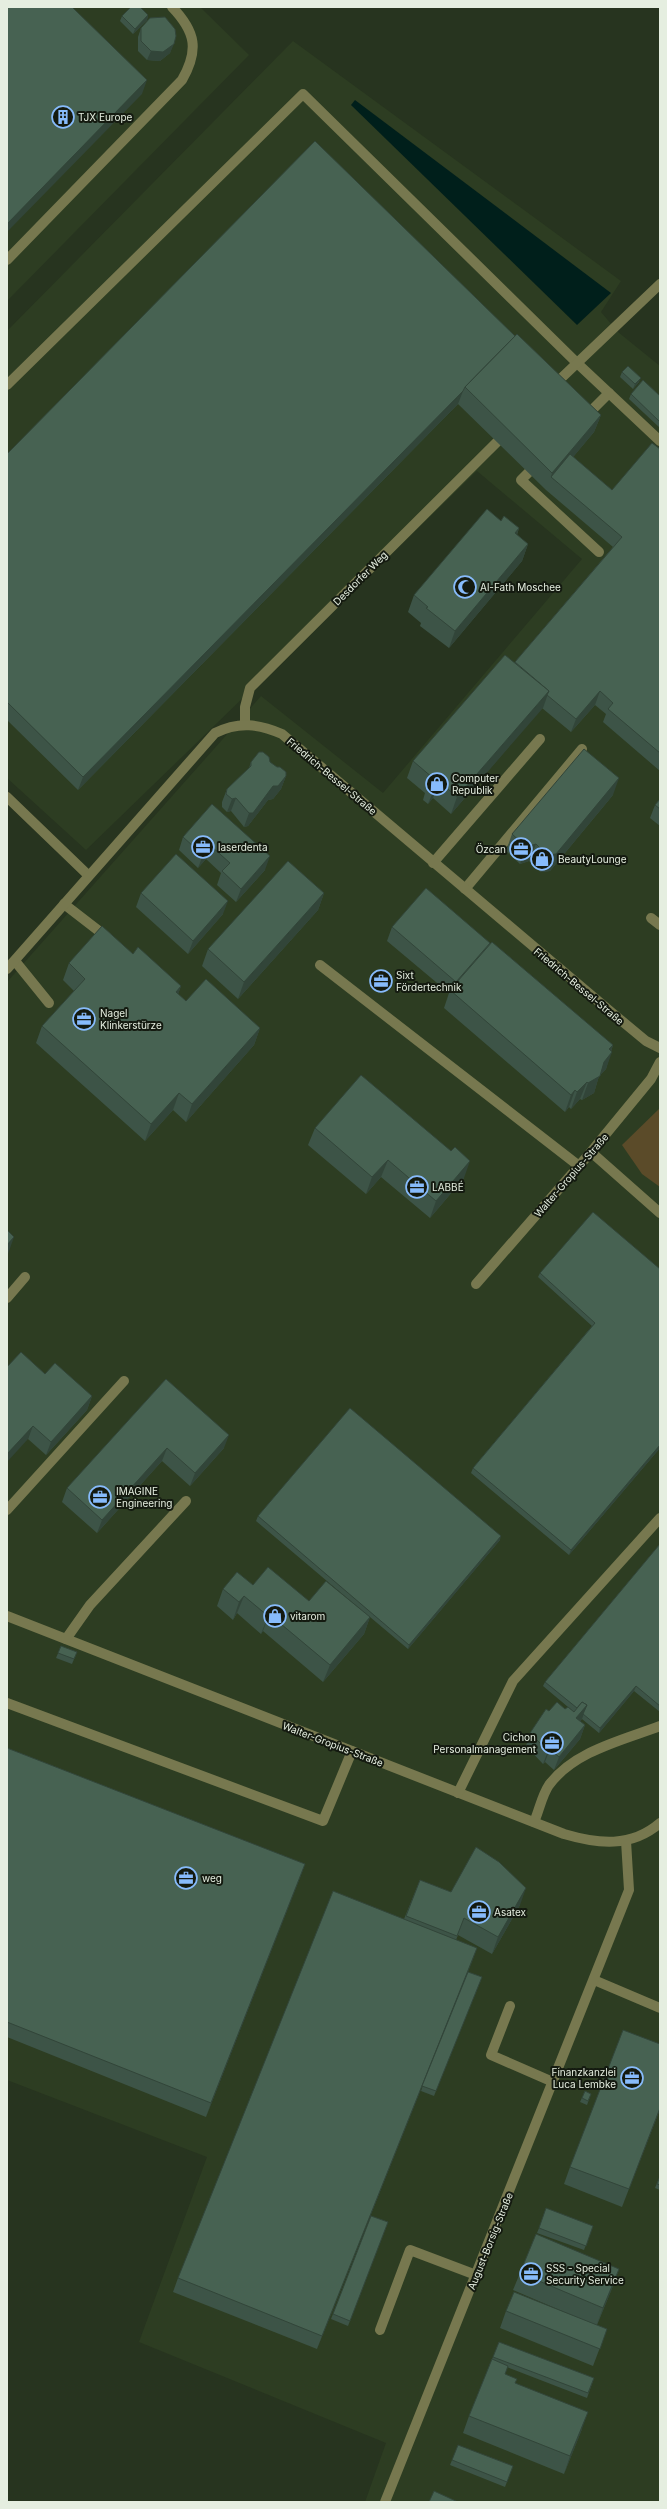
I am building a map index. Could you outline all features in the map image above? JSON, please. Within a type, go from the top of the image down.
[{"type":"street","points":[[7,260],[182,80],[190,66],[194,51],[190,35],[183,18],[172,7]]},
{"type":"street","points":[[7,385],[303,94],[577,363],[660,441]]},
{"type":"street","points":[[550,389],[657,287]]},
{"type":"street","points":[[576,425],[609,393]]},
{"type":"street","name":"Desdorfer Weg","points":[[245,724],[245,707],[250,688],[497,442]]},
{"type":"street","points":[[543,458],[522,480],[599,552]]},
{"type":"street","name":"Friedrich-Bessel-Straße","points":[[7,969],[88,875],[215,733],[226,728],[245,724],[267,728],[282,734],[616,1018],[646,1042],[660,1048]]},
{"type":"street","points":[[433,863],[540,739]]},
{"type":"street","points":[[465,889],[582,749]]},
{"type":"street","points":[[7,798],[88,875]]},
{"type":"street","points":[[64,904],[118,946]]},
{"type":"street","points":[[651,918],[660,925]]},
{"type":"street","points":[[14,961],[49,1004]]},
{"type":"street","points":[[320,965],[579,1166]]},
{"type":"street","name":"Walter-Gropius-Straße","points":[[476,1284],[591,1152],[651,1079],[660,1062]]},
{"type":"street","points":[[591,1152],[660,1213]]},
{"type":"street","points":[[7,1298],[25,1277]]},
{"type":"street","points":[[7,1510],[124,1381]]},
{"type":"street","points":[[66,1639],[90,1604],[186,1501]]},
{"type":"street","points":[[458,1793],[513,1681],[660,1518]]},
{"type":"street","name":"Walter-Gropius-Straße","points":[[7,1616],[458,1793],[534,1822],[593,1842],[626,1841],[652,1830],[660,1823]]},
{"type":"street","points":[[7,1703],[324,1821],[352,1751]]},
{"type":"street","points":[[534,1822],[549,1786],[566,1768],[594,1751],[660,1726]]},
{"type":"street","name":"August-Borsig-Straße","points":[[385,2502],[629,1890],[626,1841]]},
{"type":"street","points":[[594,1980],[660,2008]]},
{"type":"street","points":[[510,2006],[491,2055],[553,2082]]},
{"type":"street","points":[[380,2330],[410,2250],[476,2275]]},
{"type":"shaded area","points":[[7,7],[200,7],[249,55],[7,301]]},
{"type":"shaded area","points":[[293,41],[621,281],[601,312],[618,332],[660,366],[660,2502],[365,2502],[386,2443],[139,2342],[207,2157],[7,2080],[7,982],[261,696],[383,793],[582,559],[477,471],[86,850],[7,778],[7,331]]},
{"type":"shaded area","points":[[660,1108],[660,1187],[642,1174],[622,1145]]},
{"type":"water","points":[[355,100],[611,293],[577,325],[351,105]]},
{"type":"building","name":"TJX Europe","points":[[7,7],[72,7],[147,80],[7,224]]},
{"type":"building","points":[[131,7],[140,7],[148,15],[135,29],[122,16]]},
{"type":"building","points":[[165,17],[175,29],[176,36],[174,44],[163,52],[151,51],[141,41],[141,28],[150,18]]},
{"type":"building","points":[[315,141],[515,336],[465,387],[463,391],[83,777],[7,702],[7,454]]},
{"type":"building","points":[[517,334],[601,415],[552,473],[465,387]]},
{"type":"building","points":[[628,366],[641,378],[635,384],[622,372]]},
{"type":"building","points":[[643,380],[660,396],[660,422],[631,394]]},
{"type":"building","points":[[652,443],[660,449],[660,753],[608,709],[613,703],[600,691],[576,719],[547,695],[549,691],[515,662],[622,537],[551,477],[570,454],[612,490]]},
{"type":"building","name":"Al-Fath Moschee","points":[[487,509],[501,521],[504,516],[519,528],[515,533],[528,544],[455,631],[426,608],[428,607],[414,595]]},
{"type":"building","points":[[505,655],[549,691],[457,797],[439,781],[435,787],[429,783],[433,778],[413,761]]},
{"type":"building","points":[[584,749],[619,778],[556,854],[547,855],[536,844],[526,847],[512,834]]},
{"type":"building","points":[[259,752],[263,752],[269,757],[270,762],[286,772],[286,776],[278,786],[273,786],[253,813],[249,813],[236,798],[232,799],[226,794],[227,789],[251,766],[251,762]]},
{"type":"building","points":[[660,799],[660,809],[655,805]]},
{"type":"building","points":[[212,804],[270,856],[241,889],[222,871],[230,863],[211,846],[203,855],[183,837]]},
{"type":"building","points":[[176,854],[228,901],[193,941],[141,893]]},
{"type":"building","points":[[288,861],[324,893],[244,982],[208,949]]},
{"type":"building","points":[[426,888],[490,943],[456,982],[392,927]]},
{"type":"building","points":[[102,926],[133,954],[138,947],[181,986],[176,992],[186,1001],[206,979],[260,1028],[192,1104],[179,1093],[151,1124],[42,1026],[85,979],[69,963]]},
{"type":"building","points":[[492,942],[613,1045],[609,1049],[612,1052],[604,1062],[600,1076],[588,1083],[587,1082],[577,1092],[575,1090],[571,1095],[450,990]]},
{"type":"building","points":[[361,1075],[451,1151],[455,1147],[470,1161],[436,1201],[388,1160],[372,1177],[315,1128]]},
{"type":"building","points":[[593,1212],[660,1269],[660,1445],[571,1550],[473,1468],[595,1323],[540,1273]]},
{"type":"building","points":[[7,1230],[14,1237],[7,1245]]},
{"type":"building","points":[[21,1352],[45,1374],[55,1363],[92,1396],[51,1442],[33,1426],[7,1454],[7,1367]]},
{"type":"building","points":[[166,1379],[229,1435],[195,1473],[167,1448],[102,1520],[67,1488]]},
{"type":"building","points":[[350,1408],[501,1536],[409,1645],[258,1516]]},
{"type":"building","points":[[660,1544],[660,1706],[636,1686],[600,1728],[583,1714],[587,1705],[582,1702],[577,1708],[545,1682]]},
{"type":"building","points":[[268,1567],[309,1601],[326,1581],[370,1617],[330,1665],[269,1614],[268,1616],[244,1596],[239,1602],[223,1589],[237,1572],[253,1585]]},
{"type":"building","points":[[61,1646],[77,1652],[74,1659],[58,1653]]},
{"type":"building","points":[[557,1702],[565,1709],[568,1707],[574,1712],[582,1702],[587,1705],[576,1718],[585,1725],[559,1757],[550,1749],[548,1751],[530,1733],[546,1709],[549,1711]]},
{"type":"building","points":[[7,1748],[305,1864],[211,2103],[7,2022]]},
{"type":"building","points":[[476,1847],[499,1862],[526,1888],[498,1937],[464,1918],[457,1936],[406,1916],[420,1880],[451,1892]]},
{"type":"building","points":[[333,1891],[477,1948],[322,2336],[178,2278]]},
{"type":"building","points":[[468,1972],[482,1977],[436,2091],[422,2086]]},
{"type":"building","points":[[623,2030],[660,2044],[660,2108],[629,2189],[570,2167]]},
{"type":"building","points":[[585,2091],[591,2094],[588,2101],[582,2098]]},
{"type":"building","points":[[660,2176],[660,2185],[657,2184]]},
{"type":"building","points":[[546,2208],[593,2226],[586,2246],[539,2228]]},
{"type":"building","points":[[371,2216],[388,2222],[350,2321],[333,2314]]},
{"type":"building","points":[[536,2234],[619,2269],[603,2308],[520,2273]]},
{"type":"building","points":[[514,2292],[607,2329],[600,2349],[506,2311]]},
{"type":"building","points":[[499,2342],[594,2378],[588,2393],[493,2357]]},
{"type":"building","points":[[492,2359],[508,2366],[505,2374],[517,2379],[515,2383],[588,2412],[570,2456],[469,2416]]},
{"type":"building","points":[[458,2445],[513,2466],[507,2482],[452,2460]]},
{"type":"building","points":[[434,2491],[458,2502],[429,2502]]},
{"type":"place","name":"TJX Europe","points":[[63,117]]},
{"type":"place","name":"Al-Fath Moschee","points":[[465,587]]},
{"type":"place","name":"Computer Republik","points":[[437,784]]},
{"type":"place","name":"laserdenta","points":[[203,847]]},
{"type":"place","name":"Özcan","points":[[521,849]]},
{"type":"place","name":"BeautyLounge","points":[[542,859]]},
{"type":"place","name":"Sixt Fördertechnik","points":[[381,981]]},
{"type":"place","name":"Nagel Klinkerstürze","points":[[84,1019]]},
{"type":"place","name":"LABBÉ","points":[[417,1187]]},
{"type":"place","name":"IMAGINE Engineering","points":[[100,1497]]},
{"type":"place","name":"vitarom","points":[[275,1616]]},
{"type":"place","name":"Cichon Personalmanagement","points":[[552,1743]]},
{"type":"place","name":"weg","points":[[186,1878]]},
{"type":"place","name":"Asatex","points":[[479,1912]]},
{"type":"place","name":"Finanzkanzlei Luca Lembke","points":[[632,2078]]},
{"type":"place","name":"SSS - Special Security Service","points":[[531,2274]]}]
